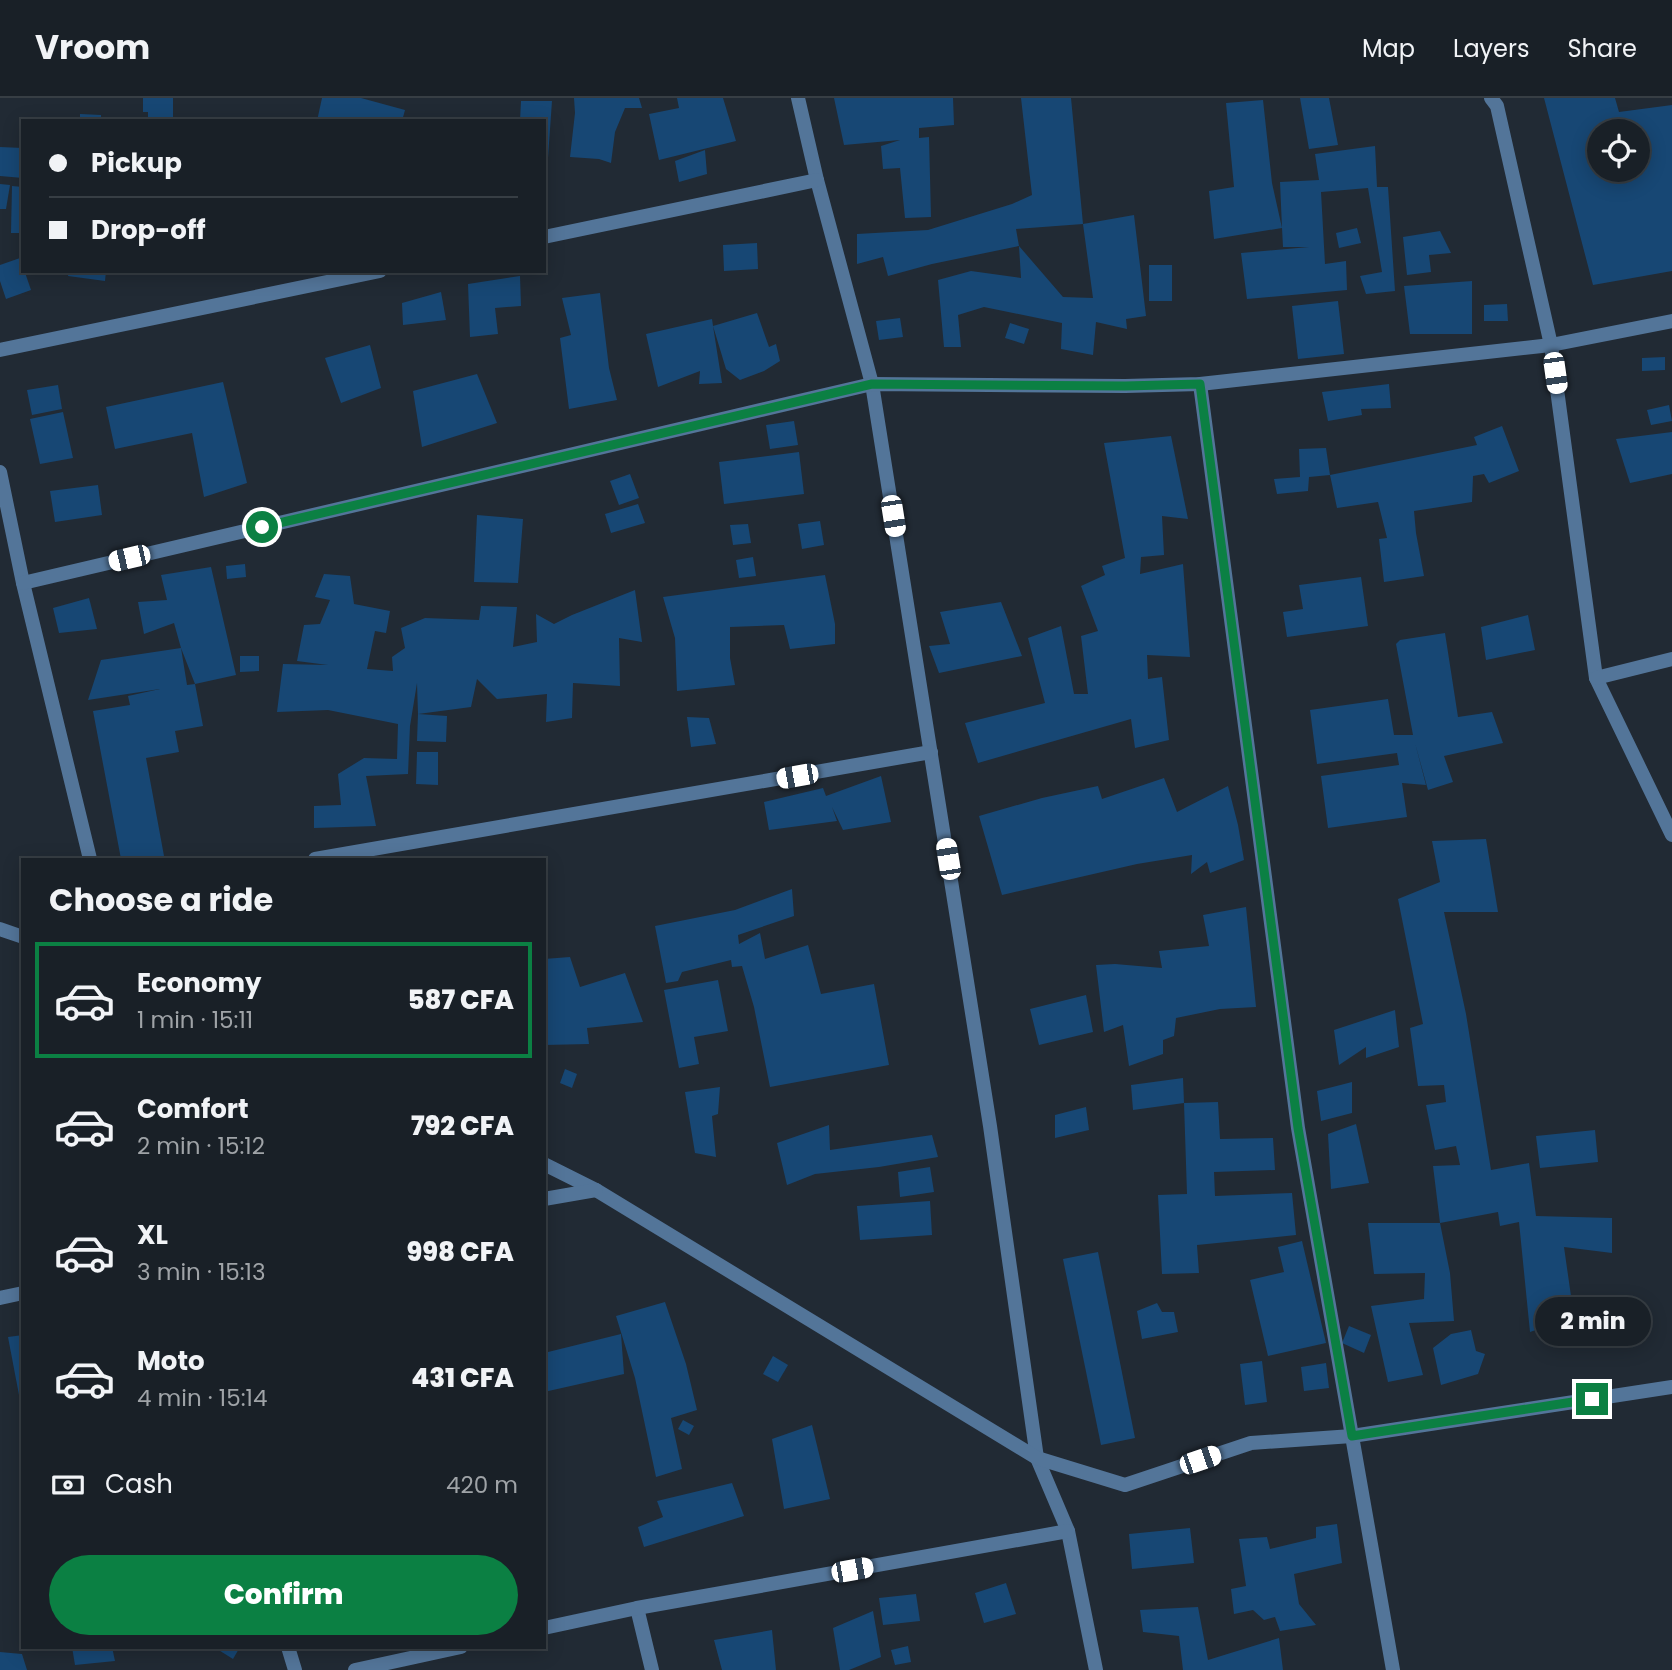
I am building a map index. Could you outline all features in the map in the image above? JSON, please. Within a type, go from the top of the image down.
[{"type":"street","points":[[797,98],[872,384],[992,1140],[1037,1458],[1068,1531],[1096,1670]]},
{"type":"street","points":[[1491,98],[1497,106],[1551,345],[1596,678],[1672,835]]},
{"type":"street","points":[[546,237],[817,180]]},
{"type":"street","points":[[0,350],[370,273]]},
{"type":"street","points":[[23,583],[872,384],[1200,384],[1551,345],[1672,321]]},
{"type":"street","points":[[1200,384],[1298,1128],[1393,1670]]},
{"type":"street","points":[[0,472],[23,583],[90,858]]},
{"type":"street","points":[[1596,678],[1672,659]]},
{"type":"street","points":[[322,858],[931,752]]},
{"type":"street","points":[[0,929],[21,936]]},
{"type":"street","points":[[546,1165],[596,1190],[1037,1458],[1125,1485],[1251,1443],[1352,1436],[1672,1387]]},
{"type":"street","points":[[546,1199],[596,1190]]},
{"type":"street","points":[[0,1298],[21,1293]]},
{"type":"street","points":[[546,1628],[636,1608],[1068,1531]]},
{"type":"street","points":[[636,1608],[652,1670]]},
{"type":"street","points":[[289,1649],[295,1670]]},
{"type":"street","points":[[355,1670],[452,1649]]},
{"type":"building","points":[[143,98],[173,98],[173,119],[148,119],[148,112],[143,112]]},
{"type":"building","points":[[322,98],[361,98],[405,110],[403,119],[317,119]]},
{"type":"building","points":[[574,98],[639,98],[642,108],[625,108],[615,132],[611,163],[599,159],[570,157]]},
{"type":"building","points":[[677,98],[723,98],[736,141],[659,160],[649,114],[679,108]]},
{"type":"building","points":[[834,98],[953,98],[954,125],[919,128],[919,138],[929,137],[931,217],[905,218],[900,168],[883,169],[881,146],[900,140],[844,145]]},
{"type":"building","points":[[1021,98],[1071,98],[1083,224],[1016,229],[1019,246],[888,276],[883,257],[857,264],[857,234],[928,230],[1012,204],[1032,195]]},
{"type":"building","points":[[1300,98],[1329,98],[1338,145],[1309,149]]},
{"type":"building","points":[[1544,98],[1615,98],[1619,112],[1672,105],[1672,271],[1593,285]]},
{"type":"building","points":[[1263,100],[1272,183],[1282,228],[1214,239],[1209,191],[1234,187],[1226,103]]},
{"type":"building","points":[[521,101],[552,101],[547,172],[546,119],[520,119]]},
{"type":"building","points":[[80,114],[101,115],[101,119],[80,119]]},
{"type":"building","points":[[1375,146],[1377,187],[1388,187],[1395,291],[1366,294],[1360,276],[1382,272],[1368,188],[1321,192],[1325,264],[1346,261],[1347,290],[1247,299],[1241,253],[1309,247],[1283,247],[1280,182],[1319,180],[1315,154]]},
{"type":"building","points":[[0,147],[21,148],[21,178],[0,176]]},
{"type":"building","points":[[705,150],[707,174],[679,182],[675,161]]},
{"type":"building","points":[[0,184],[10,185],[6,209],[0,209]]},
{"type":"building","points":[[12,186],[21,187],[21,233],[11,233]]},
{"type":"building","points":[[1134,215],[1146,316],[1126,319],[1127,329],[1096,322],[1093,355],[1061,349],[1062,323],[984,307],[958,315],[961,347],[944,347],[938,280],[971,271],[1021,278],[1019,246],[1063,297],[1093,298],[1083,224]]},
{"type":"building","points":[[1357,228],[1361,243],[1339,248],[1336,233]]},
{"type":"building","points":[[1440,231],[1451,253],[1429,255],[1431,272],[1407,275],[1403,237]]},
{"type":"building","points":[[757,243],[758,269],[724,271],[723,245]]},
{"type":"building","points":[[20,258],[21,273],[25,273],[31,290],[6,299],[0,281],[0,265]]},
{"type":"building","points":[[1149,265],[1172,265],[1172,301],[1149,301]]},
{"type":"building","points":[[69,273],[106,273],[105,281],[68,276]]},
{"type":"building","points":[[520,276],[521,306],[495,308],[498,334],[470,337],[468,284]]},
{"type":"building","points":[[1472,281],[1472,334],[1410,334],[1404,286]]},
{"type":"building","points":[[441,292],[446,320],[403,325],[402,303]]},
{"type":"building","points":[[600,293],[609,368],[617,400],[569,409],[560,338],[571,335],[562,298]]},
{"type":"building","points":[[1338,301],[1344,354],[1298,359],[1292,306]]},
{"type":"building","points":[[1507,304],[1508,321],[1484,321],[1484,305]]},
{"type":"building","points":[[757,313],[769,347],[776,344],[780,361],[764,371],[740,380],[726,369],[713,326]]},
{"type":"building","points":[[900,318],[903,337],[879,340],[876,321]]},
{"type":"building","points":[[712,319],[722,383],[699,384],[700,371],[658,387],[646,334]]},
{"type":"building","points":[[1010,323],[1029,329],[1024,344],[1005,338]]},
{"type":"building","points":[[370,345],[381,388],[341,403],[325,358]]},
{"type":"building","points":[[1665,357],[1665,370],[1642,371],[1642,358]]},
{"type":"building","points":[[477,374],[497,423],[422,447],[413,391]]},
{"type":"building","points":[[223,382],[247,483],[204,497],[192,433],[115,449],[106,407]]},
{"type":"building","points":[[1389,384],[1391,408],[1361,409],[1362,415],[1328,421],[1322,392]]},
{"type":"building","points":[[58,385],[62,409],[32,415],[27,390]]},
{"type":"building","points":[[1669,405],[1672,421],[1651,425],[1647,410]]},
{"type":"building","points":[[63,412],[73,458],[40,464],[30,419]]},
{"type":"building","points":[[794,421],[798,445],[770,449],[766,425]]},
{"type":"building","points":[[1502,426],[1519,471],[1489,483],[1484,474],[1473,476],[1472,502],[1414,511],[1424,576],[1384,582],[1379,539],[1387,538],[1378,502],[1337,508],[1330,475],[1477,445],[1474,437]]},
{"type":"building","points":[[1672,432],[1672,474],[1630,483],[1616,439]]},
{"type":"building","points":[[1171,436],[1188,519],[1162,516],[1164,555],[1141,557],[1140,574],[1183,564],[1190,657],[1147,655],[1148,679],[1162,677],[1169,740],[1135,748],[1131,719],[978,763],[965,723],[1045,703],[1028,638],[1061,626],[1074,694],[1088,694],[1081,636],[1098,631],[1081,586],[1105,575],[1102,566],[1125,558],[1104,443]]},
{"type":"building","points":[[1326,448],[1330,475],[1309,477],[1308,491],[1277,494],[1274,479],[1300,477],[1299,449]]},
{"type":"building","points":[[799,452],[804,494],[724,504],[719,462]]},
{"type":"building","points":[[630,474],[639,498],[619,505],[610,481]]},
{"type":"building","points":[[98,485],[102,515],[55,522],[50,491]]},
{"type":"building","points":[[638,504],[645,523],[611,533],[605,514]]},
{"type":"building","points":[[477,515],[523,519],[518,583],[474,582]]},
{"type":"building","points":[[820,521],[824,545],[802,549],[798,524]]},
{"type":"building","points":[[748,524],[751,543],[733,545],[730,525]]},
{"type":"building","points":[[753,557],[756,576],[739,578],[736,560]]},
{"type":"building","points":[[245,564],[246,577],[227,579],[226,566]]},
{"type":"building","points":[[211,567],[236,675],[195,684],[174,623],[144,634],[138,602],[167,600],[161,575]]},
{"type":"building","points":[[324,574],[350,576],[354,604],[390,611],[386,633],[375,631],[367,669],[393,671],[392,657],[405,648],[401,628],[425,618],[479,620],[481,606],[517,607],[513,647],[537,642],[536,614],[554,624],[635,590],[642,642],[619,638],[620,686],[573,683],[572,718],[546,722],[547,694],[497,699],[477,679],[471,707],[418,714],[417,683],[410,726],[408,774],[366,776],[376,826],[314,828],[314,806],[341,805],[338,774],[364,758],[397,759],[398,724],[328,710],[277,712],[283,664],[328,665],[297,661],[304,625],[320,624],[330,600],[315,597]]},
{"type":"building","points":[[825,575],[835,624],[835,644],[790,649],[784,625],[730,627],[730,658],[735,685],[677,691],[675,638],[663,597]]},
{"type":"building","points":[[1361,577],[1368,626],[1287,637],[1283,612],[1303,609],[1299,585]]},
{"type":"building","points":[[89,598],[97,629],[59,633],[53,608]]},
{"type":"building","points":[[1001,602],[1022,656],[939,673],[929,646],[950,644],[940,612]]},
{"type":"building","points":[[1528,615],[1535,650],[1486,660],[1481,627]]},
{"type":"building","points":[[1445,633],[1458,717],[1492,712],[1503,743],[1444,756],[1453,782],[1428,790],[1415,743],[1426,785],[1402,783],[1407,817],[1328,828],[1321,776],[1399,765],[1397,753],[1317,764],[1310,710],[1388,699],[1394,735],[1413,735],[1396,644],[1400,640]]},
{"type":"building","points":[[181,648],[187,685],[195,684],[203,726],[175,731],[179,752],[146,758],[164,856],[121,858],[93,711],[130,705],[128,696],[160,689],[88,700],[101,660]]},
{"type":"building","points":[[240,656],[259,656],[259,671],[240,672]]},
{"type":"building","points":[[418,714],[447,716],[446,742],[417,741]]},
{"type":"building","points":[[687,717],[709,718],[716,744],[691,747]]},
{"type":"building","points":[[417,752],[438,752],[438,785],[416,784]]},
{"type":"building","points":[[881,776],[891,822],[843,830],[832,807],[837,821],[769,830],[764,802],[823,788],[826,796]]},
{"type":"building","points":[[1164,778],[1177,812],[1228,786],[1244,860],[1210,873],[1207,862],[1191,874],[1192,855],[1137,864],[1002,895],[979,816],[1098,786],[1102,799]]},
{"type":"building","points":[[1486,839],[1498,912],[1444,912],[1466,1014],[1491,1170],[1529,1163],[1536,1216],[1612,1218],[1612,1253],[1564,1247],[1574,1317],[1530,1332],[1519,1222],[1500,1226],[1498,1212],[1440,1223],[1433,1166],[1460,1165],[1456,1146],[1435,1150],[1426,1105],[1446,1102],[1444,1085],[1418,1086],[1410,1028],[1423,1024],[1398,899],[1440,882],[1432,841]]},
{"type":"building","points":[[792,889],[794,916],[738,935],[739,944],[760,933],[765,959],[808,945],[821,994],[874,984],[889,1065],[770,1087],[754,1007],[742,966],[732,967],[731,960],[682,972],[678,981],[666,983],[655,926],[735,910]]},
{"type":"building","points":[[1246,907],[1256,1007],[1220,1009],[1176,1018],[1174,1036],[1163,1040],[1163,1054],[1129,1066],[1123,1025],[1104,1032],[1096,965],[1162,968],[1159,951],[1209,946],[1203,915]]},
{"type":"building","points":[[570,957],[580,987],[625,973],[643,1022],[587,1028],[589,1044],[546,1045],[546,959]]},
{"type":"building","points":[[718,980],[728,1031],[694,1037],[699,1064],[679,1068],[664,990]]},
{"type":"building","points":[[1086,995],[1093,1032],[1039,1045],[1030,1009]]},
{"type":"building","points":[[1395,1010],[1399,1047],[1366,1058],[1366,1047],[1339,1065],[1334,1030]]},
{"type":"building","points":[[565,1069],[577,1074],[572,1088],[560,1083]]},
{"type":"building","points":[[1183,1078],[1184,1103],[1133,1110],[1131,1085]]},
{"type":"building","points":[[1352,1082],[1352,1113],[1321,1121],[1317,1091]]},
{"type":"building","points":[[720,1087],[718,1114],[712,1116],[716,1157],[695,1153],[685,1092]]},
{"type":"building","points":[[1218,1102],[1220,1139],[1273,1138],[1275,1170],[1214,1172],[1215,1196],[1292,1193],[1296,1235],[1197,1245],[1199,1273],[1162,1274],[1158,1195],[1187,1194],[1184,1103]]},
{"type":"building","points":[[1086,1107],[1089,1130],[1055,1138],[1055,1115]]},
{"type":"building","points":[[1356,1124],[1369,1183],[1331,1189],[1328,1134]]},
{"type":"building","points":[[829,1125],[830,1150],[932,1135],[938,1157],[815,1174],[787,1185],[777,1143]]},
{"type":"building","points":[[1595,1130],[1598,1162],[1540,1168],[1536,1136]]},
{"type":"building","points":[[930,1167],[934,1192],[900,1197],[898,1172]]},
{"type":"building","points":[[930,1201],[932,1235],[860,1240],[857,1206]]},
{"type":"building","points":[[1368,1223],[1440,1223],[1450,1273],[1454,1321],[1409,1323],[1423,1375],[1388,1382],[1371,1306],[1424,1299],[1425,1273],[1374,1274]]},
{"type":"building","points":[[1302,1241],[1326,1343],[1268,1356],[1250,1280],[1284,1272],[1278,1247]]},
{"type":"building","points":[[1098,1252],[1135,1438],[1101,1445],[1063,1259]]},
{"type":"building","points":[[665,1302],[686,1364],[697,1410],[671,1418],[682,1469],[656,1477],[635,1378],[616,1316]]},
{"type":"building","points":[[1157,1303],[1162,1312],[1174,1312],[1178,1332],[1142,1339],[1137,1311]]},
{"type":"building","points":[[1349,1326],[1371,1335],[1364,1353],[1342,1343]]},
{"type":"building","points":[[1471,1330],[1476,1351],[1485,1354],[1478,1374],[1441,1385],[1433,1348],[1451,1334]]},
{"type":"building","points":[[621,1334],[624,1374],[546,1392],[546,1353]]},
{"type":"building","points":[[21,1335],[19,1395],[8,1337]]},
{"type":"building","points":[[773,1356],[788,1365],[778,1382],[763,1374]]},
{"type":"building","points":[[1262,1361],[1267,1402],[1245,1405],[1240,1364]]},
{"type":"building","points":[[1326,1363],[1329,1388],[1304,1391],[1301,1367]]},
{"type":"building","points":[[683,1420],[694,1426],[689,1435],[678,1429]]},
{"type":"building","points":[[812,1425],[830,1499],[784,1509],[772,1439]]},
{"type":"building","points":[[732,1483],[744,1516],[644,1547],[638,1527],[663,1517],[657,1501]]},
{"type":"building","points":[[1337,1524],[1342,1563],[1294,1574],[1299,1604],[1316,1625],[1280,1631],[1275,1617],[1264,1620],[1253,1610],[1234,1614],[1231,1589],[1246,1586],[1239,1539],[1267,1537],[1270,1549],[1316,1538],[1316,1527]]},
{"type":"building","points":[[1190,1528],[1194,1563],[1132,1569],[1129,1534]]},
{"type":"building","points":[[1006,1583],[1016,1614],[984,1623],[975,1593]]},
{"type":"building","points":[[916,1594],[920,1621],[883,1625],[879,1598]]},
{"type":"building","points":[[1198,1607],[1208,1660],[1279,1638],[1283,1670],[1183,1670],[1179,1636],[1143,1632],[1140,1610]]},
{"type":"building","points":[[873,1611],[881,1657],[849,1670],[840,1670],[833,1628]]},
{"type":"building","points":[[772,1630],[776,1670],[722,1670],[714,1640]]},
{"type":"building","points":[[908,1646],[911,1662],[895,1665],[891,1650]]},
{"type":"building","points":[[72,1649],[112,1649],[115,1661],[75,1665]]},
{"type":"building","points":[[217,1649],[239,1649],[233,1659]]},
{"type":"building","points":[[0,1652],[22,1654],[27,1670],[0,1670]]},
{"type":"route","points":[[262,527],[872,384],[1200,384],[1298,1128],[1352,1436],[1592,1399]]}]
